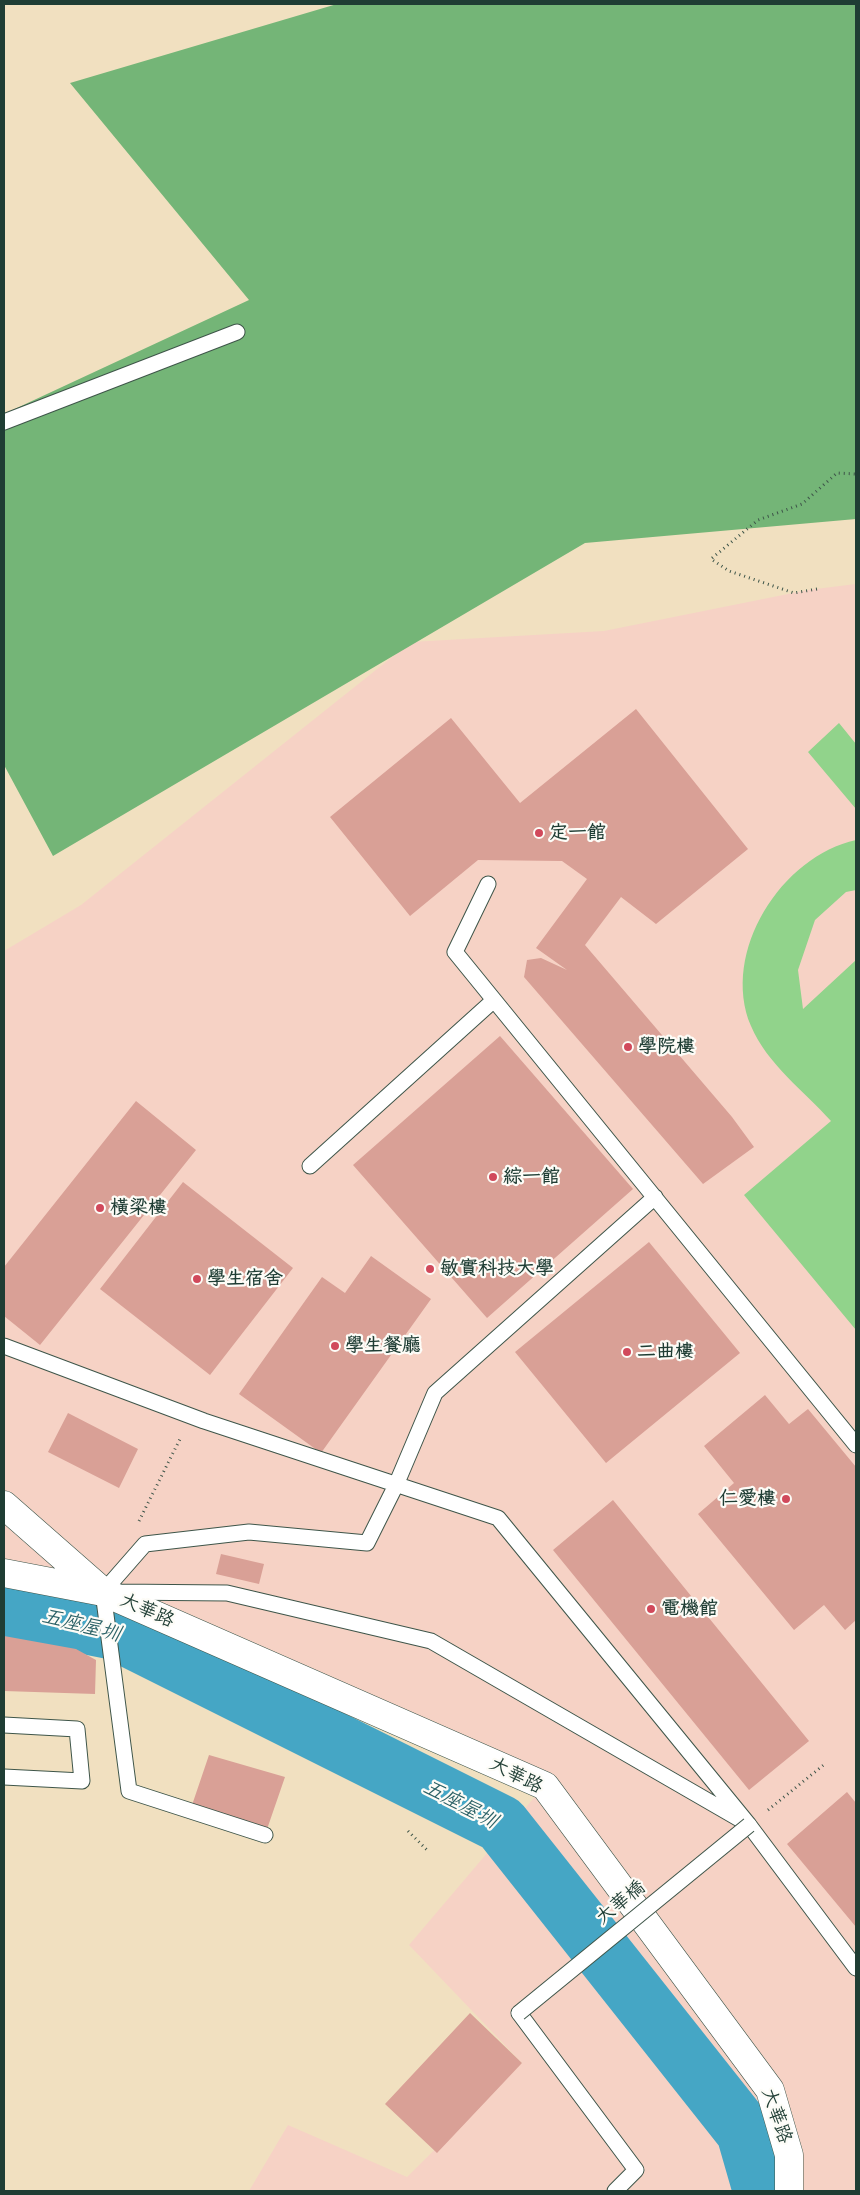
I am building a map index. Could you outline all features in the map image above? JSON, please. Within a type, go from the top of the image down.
[{"type":"street","name":"大華路","points":[[4,1505],[103,1592]]},
{"type":"street","name":"大華路","points":[[4,1573],[103,1592],[545,1786],[770,2090],[789,2155],[789,2191]]},
{"type":"lane","points":[[4,422],[237,332]]},
{"type":"lane","points":[[488,884],[455,952],[856,1445]]},
{"type":"lane","points":[[310,1166],[494,1000]]},
{"type":"lane","points":[[265,1835],[129,1791],[103,1592],[145,1544],[249,1532],[367,1544],[396,1485],[435,1393],[655,1197]]},
{"type":"lane","points":[[4,1346],[192,1417],[498,1518],[749,1825],[856,1968]]},
{"type":"lane","points":[[103,1592],[227,1593],[431,1641],[749,1825]]},
{"type":"lane","points":[[4,1725],[77,1729],[82,1781],[4,1777]]},
{"type":"lane","name":"大華橋","points":[[615,2191],[636,2170],[519,2013],[749,1825]]},
{"type":"path","points":[[817,589],[794,593],[729,571],[711,559],[758,520],[802,504],[837,473],[856,474]]},
{"type":"path","points":[[139,1522],[192,1417]]},
{"type":"path","points":[[749,1825],[826,1763]]},
{"type":"path","points":[[408,1831],[427,1850]]},
{"type":"shaded area","name":"敏實科技大學","points":[[856,584],[856,2191],[249,2191],[288,2125],[407,2177],[522,2063],[409,1945],[544,1786],[4,1587],[4,951],[81,905],[411,642],[604,631],[808,590]]},
{"type":"green space","points":[[337,4],[856,4],[856,519],[585,543],[53,856],[4,765],[4,414],[249,300],[70,83]]},
{"type":"green space","points":[[839,723],[856,744],[856,809],[808,752]]},
{"type":"green space","points":[[856,840],[856,890],[846,892],[815,920],[798,970],[803,1009],[856,960],[856,1330],[744,1195],[831,1121],[776,1065],[758,1040],[751,1026],[744,997],[744,968],[751,939],[764,911],[782,886],[804,865],[829,850]]},
{"type":"building","name":"定一館","points":[[636,709],[748,849],[656,924],[621,897],[585,945],[732,1117],[754,1147],[703,1184],[524,977],[527,960],[541,958],[567,970],[536,948],[587,879],[562,861],[478,860],[410,916],[330,817],[451,718],[520,803]]},
{"type":"building","name":"綜一館","points":[[500,1036],[633,1189],[487,1318],[353,1165]]},
{"type":"building","name":"橫梁樓","points":[[136,1101],[196,1150],[40,1345],[4,1316],[4,1267]]},
{"type":"building","name":"學生宿舍","points":[[183,1182],[293,1268],[210,1375],[100,1289]]},
{"type":"building","name":"二曲樓","points":[[649,1242],[740,1353],[606,1463],[515,1352]]},
{"type":"building","name":"學生餐廳","points":[[371,1256],[431,1299],[321,1453],[239,1394],[322,1277],[345,1293]]},
{"type":"building","name":"仁愛樓","points":[[765,1395],[789,1424],[808,1409],[856,1467],[856,1620],[845,1630],[824,1605],[794,1630],[698,1514],[734,1483],[704,1446]]},
{"type":"building","points":[[68,1413],[138,1449],[119,1488],[48,1452]]},
{"type":"building","name":"電機館","points":[[613,1500],[809,1741],[749,1790],[553,1550]]},
{"type":"building","points":[[221,1554],[264,1564],[259,1584],[216,1574]]},
{"type":"building","points":[[4,1636],[76,1649],[96,1660],[95,1694],[4,1691]]},
{"type":"building","points":[[209,1755],[285,1777],[265,1835],[190,1811]]},
{"type":"building","points":[[847,1792],[856,1803],[856,1927],[787,1844]]},
{"type":"building","points":[[470,2013],[522,2063],[437,2153],[385,2104]]},
{"type":"waterway","name":"五座屋圳","points":[[4,1609],[115,1631],[501,1824],[745,2132],[762,2191]]},
{"type":"place","name":"定一館","points":[[539,833]]},
{"type":"place","name":"學院樓","points":[[628,1047]]},
{"type":"place","name":"綜一館","points":[[493,1177]]},
{"type":"place","name":"橫梁樓","points":[[100,1208]]},
{"type":"place","name":"敏實科技大學","points":[[430,1269]]},
{"type":"place","name":"學生宿舍","points":[[197,1279]]},
{"type":"place","name":"學生餐廳","points":[[335,1346]]},
{"type":"place","name":"二曲樓","points":[[627,1352]]},
{"type":"place","name":"仁愛樓","points":[[786,1499]]},
{"type":"place","name":"電機館","points":[[651,1609]]}]
